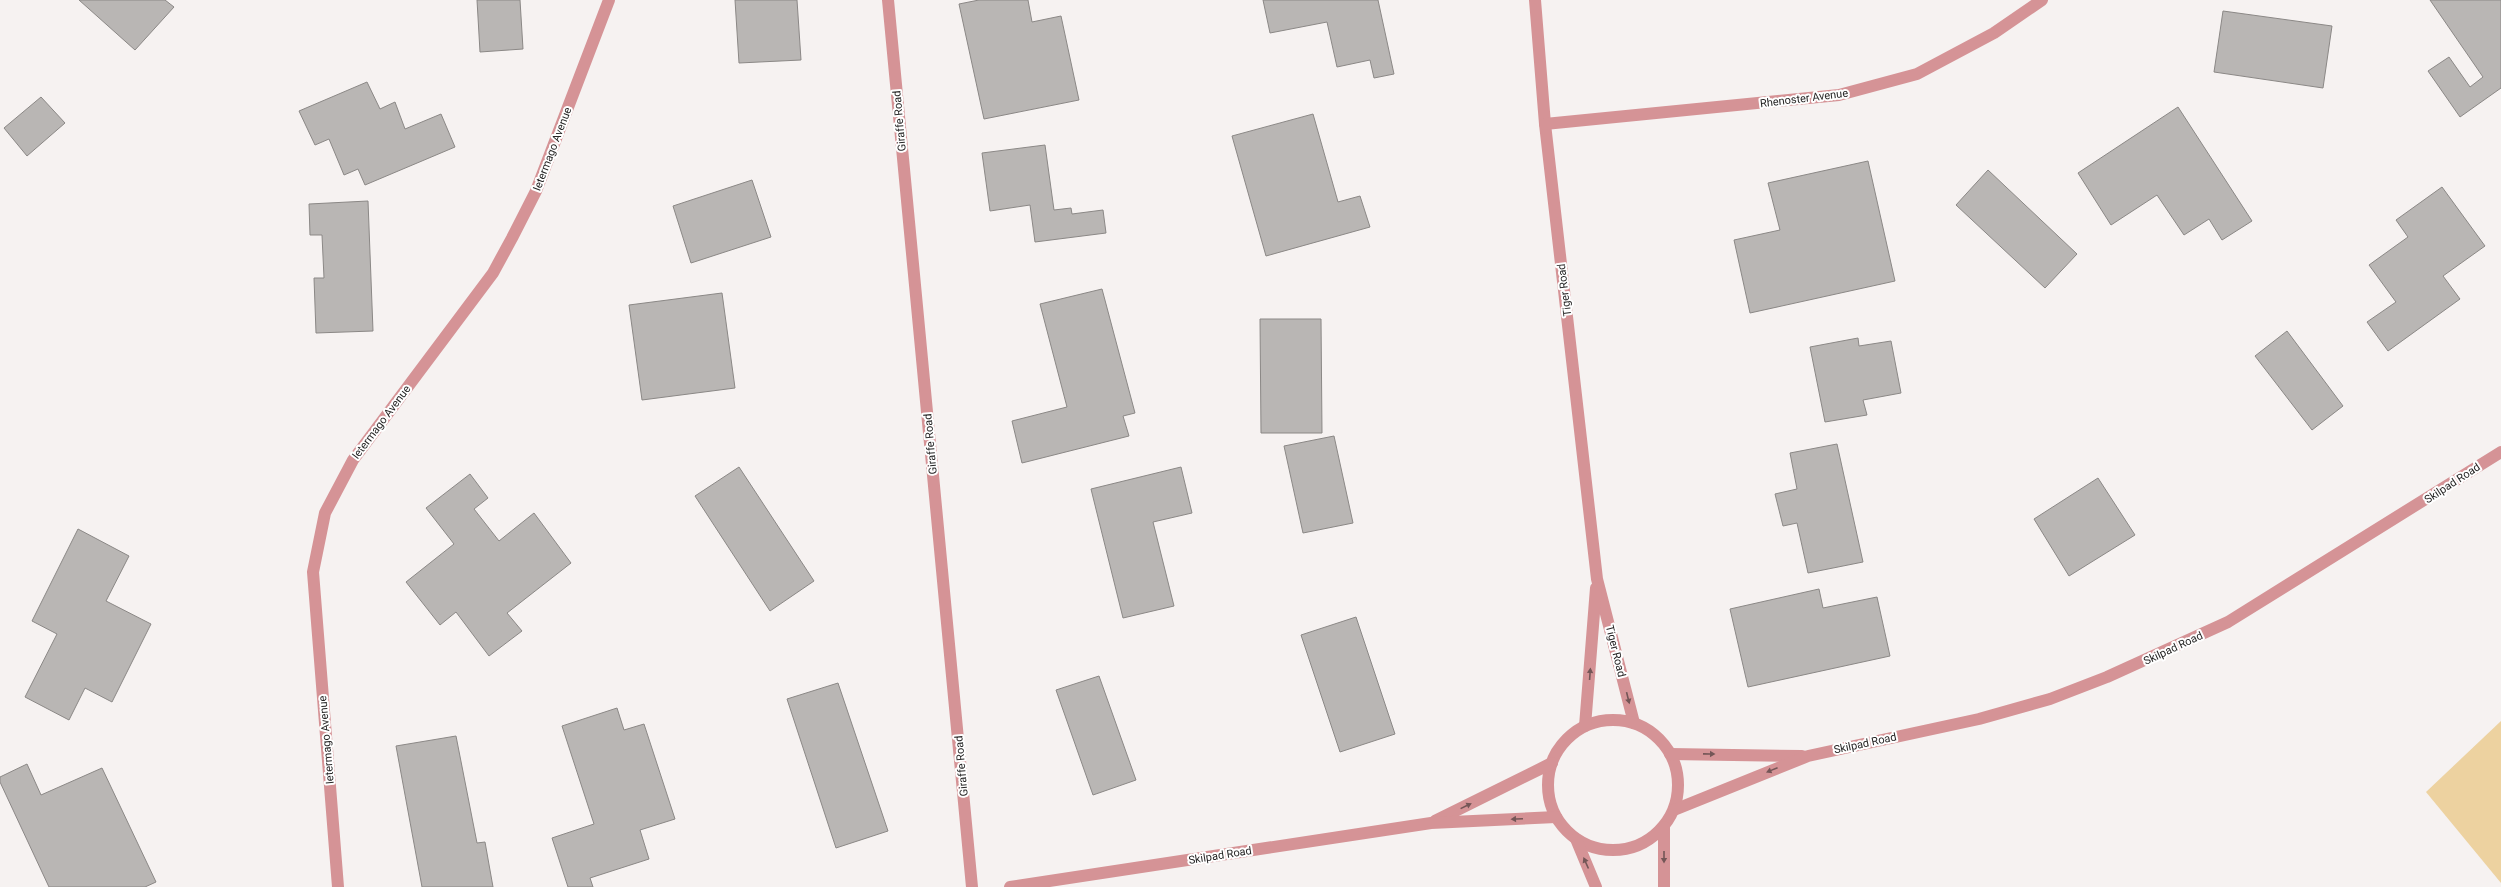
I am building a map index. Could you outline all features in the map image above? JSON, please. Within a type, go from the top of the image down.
[{"type":"street","name":"Ietermago Avenue","points":[[338,887],[313,572],[325,513],[353,460],[493,273],[536,192],[609,0]]},
{"type":"street","name":"Giraffe Road","points":[[888,0],[972,887]]},
{"type":"street","name":"Tiger Road","points":[[1536,0],[1545,124],[1597,579],[1634,723]]},
{"type":"street","name":"Rhenoster Avenue","points":[[1545,124],[1839,96],[1883,85],[1917,74],[1994,33],[2042,0]]},
{"type":"street","name":"Skilpad Road","points":[[1674,810],[1808,756],[1979,718],[2050,699],[2146,660],[2228,622],[2501,452]]},
{"type":"street","name":"Tiger Road","points":[[1586,726],[1597,579]]},
{"type":"street","points":[[1576,839],[1593,848],[1613,851],[1632,848],[1649,840],[1664,827],[1674,810],[1679,792],[1677,772],[1670,754],[1661,741],[1648,730],[1634,723],[1618,720],[1601,721],[1586,726],[1571,735],[1559,748],[1552,763],[1548,782],[1550,800],[1556,817],[1576,839],[1596,887]]},
{"type":"street","name":"Skilpad Road","points":[[1670,754],[1808,756]]},
{"type":"street","name":"Skilpad Road","points":[[1430,823],[1552,763]]},
{"type":"street","name":"Skilpad Road","points":[[1010,887],[1430,823],[1556,817]]},
{"type":"street","points":[[1664,827],[1664,887]]},
{"type":"shaded area","points":[[2501,721],[2501,883],[2426,792]]},
{"type":"building","points":[[79,0],[165,0],[174,7],[135,50]]},
{"type":"building","points":[[477,0],[520,0],[523,49],[480,52]]},
{"type":"building","points":[[735,0],[797,0],[801,60],[739,63]]},
{"type":"building","points":[[979,0],[1028,0],[1032,22],[1061,16],[1079,100],[984,119],[959,4]]},
{"type":"building","points":[[1263,0],[1378,0],[1394,74],[1374,78],[1370,60],[1337,67],[1327,22],[1270,33]]},
{"type":"building","points":[[2430,0],[2501,0],[2501,88],[2460,117],[2428,71],[2449,57],[2470,87],[2483,77]]},
{"type":"building","points":[[2223,11],[2332,26],[2323,88],[2214,72]]},
{"type":"building","points":[[367,82],[380,109],[395,102],[405,129],[441,114],[455,147],[365,185],[358,169],[344,175],[329,139],[315,145],[299,111]]},
{"type":"building","points":[[41,97],[65,123],[27,156],[4,128]]},
{"type":"building","points":[[2178,107],[2252,221],[2222,240],[2209,219],[2184,235],[2157,195],[2111,225],[2078,173]]},
{"type":"building","points":[[1313,114],[1338,202],[1360,196],[1370,227],[1266,256],[1232,136]]},
{"type":"building","points":[[1045,145],[1054,210],[1071,208],[1072,214],[1103,210],[1106,233],[1035,242],[1030,205],[990,211],[982,153]]},
{"type":"building","points":[[1868,161],[1895,281],[1750,313],[1734,240],[1780,230],[1768,183]]},
{"type":"building","points":[[1988,170],[2077,254],[2045,288],[1956,205]]},
{"type":"building","points":[[752,180],[771,237],[691,263],[673,206]]},
{"type":"building","points":[[2442,187],[2485,246],[2443,276],[2460,299],[2388,351],[2367,322],[2396,302],[2369,265],[2408,237],[2396,220]]},
{"type":"building","points":[[368,201],[373,331],[316,333],[314,278],[324,278],[322,235],[310,235],[309,204]]},
{"type":"building","points":[[1102,289],[1135,413],[1123,416],[1129,436],[1022,463],[1012,421],[1067,407],[1040,304]]},
{"type":"building","points":[[722,293],[735,388],[642,400],[629,305]]},
{"type":"building","points":[[1260,319],[1321,319],[1322,433],[1261,433]]},
{"type":"building","points":[[2287,331],[2343,406],[2312,430],[2255,356]]},
{"type":"building","points":[[1858,338],[1859,346],[1891,341],[1901,393],[1863,400],[1867,415],[1825,422],[1810,347]]},
{"type":"building","points":[[1334,436],[1353,523],[1303,533],[1284,446]]},
{"type":"building","points":[[1837,444],[1863,562],[1808,573],[1797,523],[1783,526],[1775,494],[1797,489],[1790,453]]},
{"type":"building","points":[[739,467],[814,581],[770,611],[695,496]]},
{"type":"building","points":[[1181,467],[1192,513],[1153,522],[1174,606],[1123,618],[1091,489]]},
{"type":"building","points":[[470,474],[488,498],[474,509],[499,541],[534,513],[571,563],[507,613],[522,631],[489,656],[456,612],[440,625],[406,582],[454,544],[426,508]]},
{"type":"building","points":[[2098,478],[2135,535],[2069,576],[2034,519]]},
{"type":"building","points":[[78,529],[129,556],[106,601],[151,624],[112,702],[85,688],[69,720],[25,697],[57,634],[32,621]]},
{"type":"building","points":[[1819,589],[1823,608],[1877,597],[1890,656],[1748,687],[1730,609]]},
{"type":"building","points":[[1356,617],[1395,734],[1340,752],[1301,635]]},
{"type":"building","points":[[1099,676],[1136,780],[1093,795],[1056,690]]},
{"type":"building","points":[[838,683],[888,831],[836,848],[787,699]]},
{"type":"building","points":[[617,708],[624,730],[644,724],[675,819],[640,830],[649,859],[590,878],[593,887],[568,887],[552,838],[594,824],[562,726]]},
{"type":"building","points":[[456,736],[477,843],[485,842],[493,887],[422,887],[396,746]]},
{"type":"building","points":[[27,764],[41,795],[102,768],[156,882],[145,887],[49,887],[0,782],[0,777]]}]
